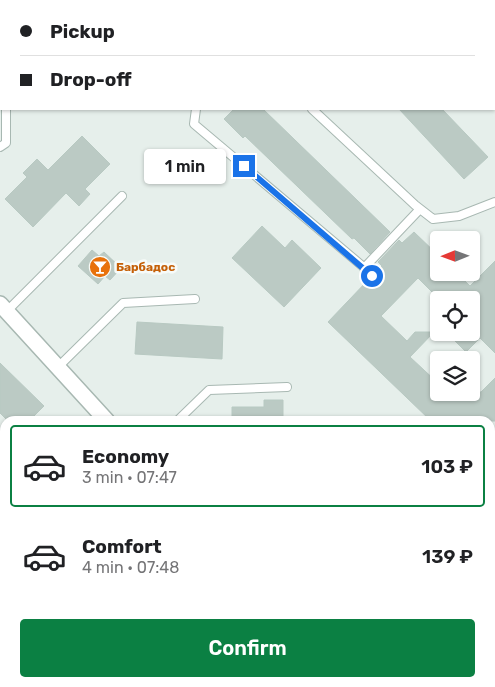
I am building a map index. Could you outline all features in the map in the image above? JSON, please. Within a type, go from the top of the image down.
[{"type":"street","points":[[3,307],[102,416]]},
{"type":"lane","points":[[0,147],[6,143],[6,110]]},
{"type":"lane","points":[[196,110],[194,124],[372,276]]},
{"type":"lane","points":[[313,110],[433,219],[459,216],[495,202]]},
{"type":"lane","points":[[3,307],[122,196]]},
{"type":"lane","points":[[364,268],[420,209]]},
{"type":"lane","points":[[58,367],[123,303],[195,299]]},
{"type":"lane","points":[[182,416],[210,390],[287,387]]},
{"type":"building","points":[[233,110],[264,110],[390,232],[370,254],[245,136],[243,138],[224,119]]},
{"type":"building","points":[[400,110],[443,110],[488,157],[464,179]]},
{"type":"building","points":[[82,136],[110,164],[85,189],[90,194],[79,206],[66,193],[33,227],[5,199],[27,177],[23,173],[37,159],[48,170]]},
{"type":"building","points":[[262,226],[285,248],[292,240],[321,268],[284,307],[232,258]]},
{"type":"building","points":[[414,232],[430,247],[430,281],[465,281],[470,286],[475,281],[480,281],[480,276],[495,261],[495,353],[480,338],[480,291],[431,291],[418,278],[381,316],[407,341],[415,332],[430,332],[430,336],[410,357],[430,376],[430,401],[480,401],[480,392],[495,378],[495,416],[426,416],[328,322],[369,279],[372,281],[377,279],[379,276],[377,271],[382,266],[378,262],[399,240],[402,243]]},
{"type":"building","name":"Барбадос","points":[[92,250],[99,256],[104,252],[121,268],[110,280],[105,276],[98,284],[78,266]]},
{"type":"building","points":[[137,322],[223,327],[222,359],[135,354]]},
{"type":"building","points":[[455,341],[477,341],[465,351]]},
{"type":"building","points":[[0,363],[44,406],[34,416],[3,416],[0,413]]},
{"type":"building","points":[[264,400],[283,400],[283,416],[232,416],[232,407],[264,407]]},
{"type":"place","name":"Барбадос","points":[[100,267]]},
{"type":"route","points":[[244,166],[372,276]]}]
